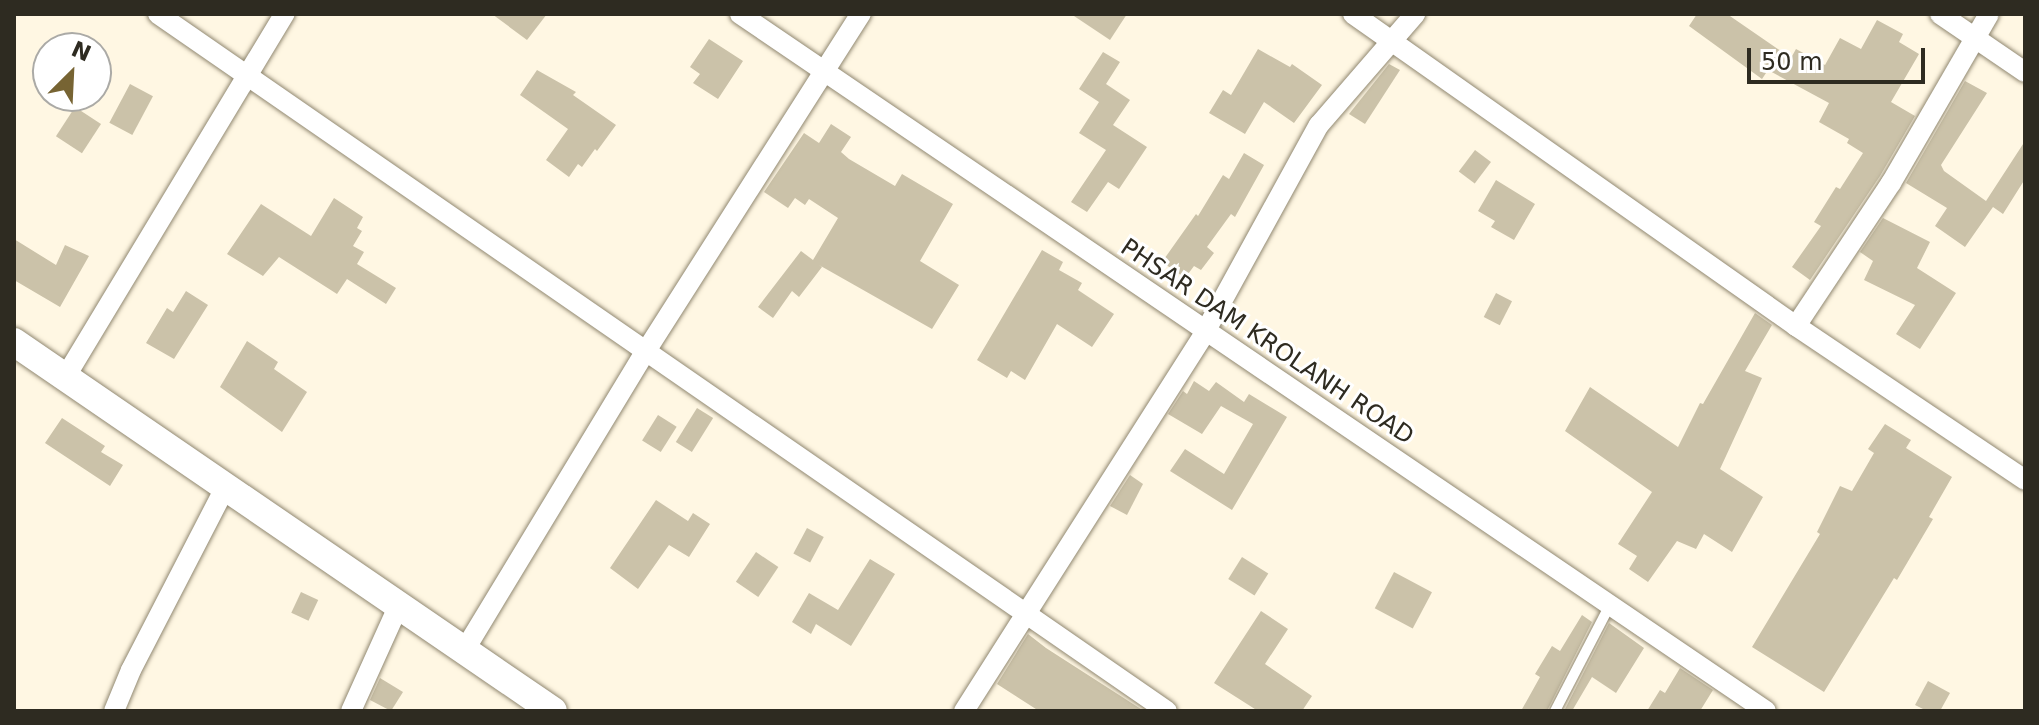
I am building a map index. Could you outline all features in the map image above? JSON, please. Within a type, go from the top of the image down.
[{"type":"street","points":[[158,14],[1167,711]]},
{"type":"street","points":[[66,376],[284,14]]},
{"type":"street","name":"PHSAR DAM KROLANH ROAD","points":[[740,14],[1766,711]]},
{"type":"street","points":[[464,651],[646,351],[861,14]]},
{"type":"street","points":[[1353,14],[1796,326],[2025,480]]},
{"type":"street","points":[[964,711],[1205,332],[1319,125],[1415,14]]},
{"type":"street","points":[[1940,14],[2025,72]]},
{"type":"street","points":[[1796,326],[1891,183],[1989,14]]},
{"type":"street","points":[[14,343],[553,711]]},
{"type":"street","points":[[114,711],[131,670],[225,488]]},
{"type":"street","points":[[351,711],[398,607]]},
{"type":"lane","points":[[1555,711],[1610,605]]},
{"type":"building","points":[[492,14],[547,14],[527,40]]},
{"type":"building","points":[[1071,14],[1127,14],[1110,40]]},
{"type":"building","points":[[1697,14],[1727,14],[1791,58],[1796,49],[1825,65],[1840,38],[1861,49],[1877,20],[1903,34],[1899,42],[1919,54],[1891,102],[1915,116],[1880,176],[1810,280],[1792,267],[1821,226],[1814,222],[1863,153],[1847,143],[1849,139],[1819,122],[1829,103],[1768,70],[1762,79],[1689,26]]},
{"type":"building","points":[[709,39],[743,61],[718,99],[693,83],[700,74],[690,67]]},
{"type":"building","points":[[1258,49],[1290,67],[1292,64],[1322,85],[1294,123],[1264,102],[1245,134],[1209,113],[1223,90],[1231,95]]},
{"type":"building","points":[[1103,52],[1120,62],[1106,84],[1130,100],[1113,125],[1147,147],[1119,189],[1108,182],[1087,212],[1071,202],[1106,150],[1079,133],[1099,102],[1079,89]]},
{"type":"building","points":[[1389,64],[1400,70],[1365,124],[1349,114]]},
{"type":"building","points":[[537,70],[576,92],[573,95],[616,125],[597,151],[595,149],[582,167],[578,164],[569,177],[546,160],[568,129],[520,95]]},
{"type":"building","points":[[1965,81],[1987,93],[1941,165],[1944,171],[1986,201],[2025,141],[2025,179],[2003,214],[1993,207],[1965,247],[1935,226],[1947,208],[1906,183]]},
{"type":"building","points":[[130,84],[153,96],[132,135],[109,123]]},
{"type":"building","points":[[72,112],[83,112],[101,124],[82,153],[56,136]]},
{"type":"building","points":[[831,124],[851,137],[841,152],[849,159],[895,186],[902,174],[953,204],[920,261],[959,285],[932,329],[819,265],[822,267],[799,297],[792,291],[773,318],[758,307],[801,251],[813,260],[838,218],[809,199],[805,205],[795,198],[788,208],[764,192],[804,133],[819,143]]},
{"type":"building","points":[[1475,150],[1491,162],[1475,184],[1459,172]]},
{"type":"building","points":[[1244,153],[1264,165],[1235,217],[1231,214],[1207,247],[1214,253],[1201,270],[1194,266],[1185,278],[1162,262],[1196,214],[1198,216],[1223,175],[1229,179]]},
{"type":"building","points":[[1496,180],[1535,204],[1514,240],[1491,227],[1495,221],[1478,211]]},
{"type":"building","points":[[334,198],[363,217],[357,228],[362,231],[353,246],[364,252],[357,264],[396,288],[386,304],[347,279],[337,294],[279,257],[263,276],[227,254],[261,204],[311,236]]},
{"type":"building","points":[[1883,218],[1930,242],[1917,268],[1956,293],[1920,349],[1896,334],[1915,305],[1864,280],[1873,261],[1860,252]]},
{"type":"building","points":[[14,239],[56,265],[65,245],[89,256],[60,307],[14,280]]},
{"type":"building","points":[[1042,250],[1063,262],[1059,270],[1082,283],[1078,290],[1114,314],[1092,347],[1057,324],[1025,380],[1011,371],[1007,378],[977,360]]},
{"type":"building","points":[[186,291],[208,305],[174,359],[146,343],[167,308],[173,312]]},
{"type":"building","points":[[1496,293],[1512,301],[1500,325],[1484,317]]},
{"type":"building","points":[[1755,313],[1772,325],[1745,371],[1762,378],[1720,469],[1763,497],[1732,552],[1704,534],[1696,549],[1677,541],[1648,582],[1629,569],[1637,556],[1618,544],[1652,492],[1565,431],[1590,387],[1678,447],[1700,403],[1703,404]]},
{"type":"building","points":[[247,341],[278,362],[274,369],[307,392],[282,432],[220,387]]},
{"type":"building","points":[[1194,381],[1209,391],[1216,382],[1244,402],[1249,394],[1287,417],[1232,510],[1170,471],[1185,449],[1224,474],[1253,424],[1221,406],[1202,434],[1168,414],[1183,391],[1187,394]]},
{"type":"building","points":[[697,408],[713,418],[692,452],[676,442]]},
{"type":"building","points":[[658,415],[677,427],[661,452],[642,440]]},
{"type":"building","points":[[62,418],[105,446],[101,452],[123,465],[110,486],[45,443]]},
{"type":"building","points":[[1885,424],[1911,440],[1906,448],[1952,477],[1929,517],[1933,519],[1897,580],[1894,578],[1824,692],[1752,647],[1820,534],[1817,532],[1840,486],[1852,491],[1874,453],[1868,449]]},
{"type":"building","points":[[1130,475],[1143,484],[1127,515],[1110,506]]},
{"type":"building","points":[[656,500],[688,521],[693,513],[710,524],[689,557],[669,545],[638,589],[610,568]]},
{"type":"building","points":[[807,528],[824,537],[810,563],[793,554]]},
{"type":"building","points":[[756,552],[778,567],[758,597],[736,582]]},
{"type":"building","points":[[1242,557],[1268,573],[1255,595],[1228,579]]},
{"type":"building","points":[[870,559],[895,574],[851,646],[816,624],[811,634],[792,622],[809,593],[838,610]]},
{"type":"building","points":[[1394,572],[1432,592],[1413,628],[1375,608]]},
{"type":"building","points":[[301,592],[318,600],[308,621],[291,613]]},
{"type":"building","points":[[1261,611],[1288,629],[1265,664],[1312,696],[1302,711],[1258,711],[1214,683]]},
{"type":"building","points":[[1582,615],[1592,622],[1547,711],[1521,711],[1540,677],[1535,674],[1552,646],[1560,651]]},
{"type":"building","points":[[1609,623],[1644,648],[1616,693],[1592,677],[1572,711],[1564,711]]},
{"type":"building","points":[[1028,634],[1144,711],[1039,711],[997,684]]},
{"type":"building","points":[[1680,668],[1713,690],[1700,711],[1647,711],[1660,690],[1665,693]]},
{"type":"building","points":[[380,678],[403,692],[391,711],[370,700]]},
{"type":"building","points":[[1928,681],[1950,693],[1940,711],[1927,711],[1915,705]]}]
